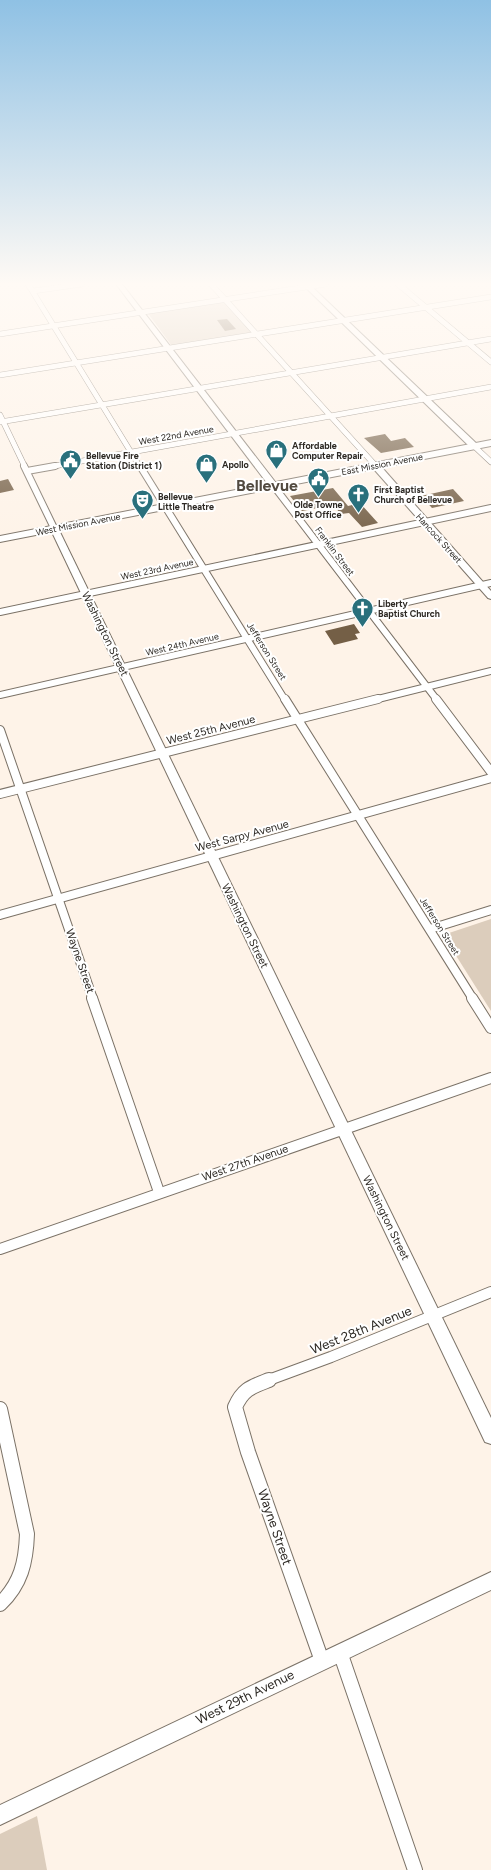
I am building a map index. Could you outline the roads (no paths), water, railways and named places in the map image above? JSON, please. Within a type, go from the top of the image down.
[{"type":"main road","name":"East Mission Avenue","points":[[273,485],[491,443]]},
{"type":"main road","name":"West Mission Avenue","points":[[0,539],[273,485]]},
{"type":"street","points":[[0,375],[24,371]]},
{"type":"street","name":"Jefferson Street","points":[[82,371],[203,569],[491,1028]]},
{"type":"street","name":"Franklin Street","points":[[186,371],[491,772]]},
{"type":"street","points":[[2,422],[301,371]]},
{"type":"street","points":[[395,371],[491,462]]},
{"type":"street","name":"Hancock Street","points":[[291,373],[491,596]]},
{"type":"street","name":"West 22nd Avenue","points":[[27,471],[491,386]]},
{"type":"street","name":"Washington Street","points":[[0,415],[2,422],[86,593],[491,1436]]},
{"type":"street","name":"West 23rd Avenue","points":[[0,612],[491,508]]},
{"type":"street","name":"West 24th Avenue","points":[[0,695],[491,583]]},
{"type":"street","name":"West 25th Avenue","points":[[0,794],[491,671]]},
{"type":"street","name":"Wayne Street","points":[[0,730],[159,1192]]},
{"type":"street","name":"West Sarpy Avenue","points":[[0,915],[491,778]]},
{"type":"street","points":[[430,930],[491,910]]},
{"type":"street","name":"West 27th Avenue","points":[[0,1248],[491,1078]]},
{"type":"street","name":"West 28th Avenue","points":[[241,1394],[253,1386],[491,1292]]},
{"type":"street","name":"Wayne Street","points":[[241,1394],[236,1407],[248,1452],[322,1661]]},
{"type":"street","points":[[0,1409],[27,1534],[27,1555],[21,1577],[9,1597],[0,1604]]},
{"type":"street","name":"West 29th Avenue","points":[[0,1815],[491,1581]]},
{"type":"street","points":[[340,1652],[415,1870]]},
{"type":"place","name":"Affordable Computer Repair","points":[[277,470]]},
{"type":"place","name":"Bellevue Fire Station (District 1)","points":[[71,480]]},
{"type":"place","name":"Apollo","points":[[207,484]]},
{"type":"place","name":"Olde Towne Post Office","points":[[318,498]]},
{"type":"place","name":"First Baptist Church of Bellevue","points":[[359,514]]},
{"type":"place","name":"Bellevue Little Theatre","points":[[142,520]]},
{"type":"place","name":"Liberty Baptist Church","points":[[363,628]]},
{"type":"district","name":"Bellevue","points":[[267,485]]}]
